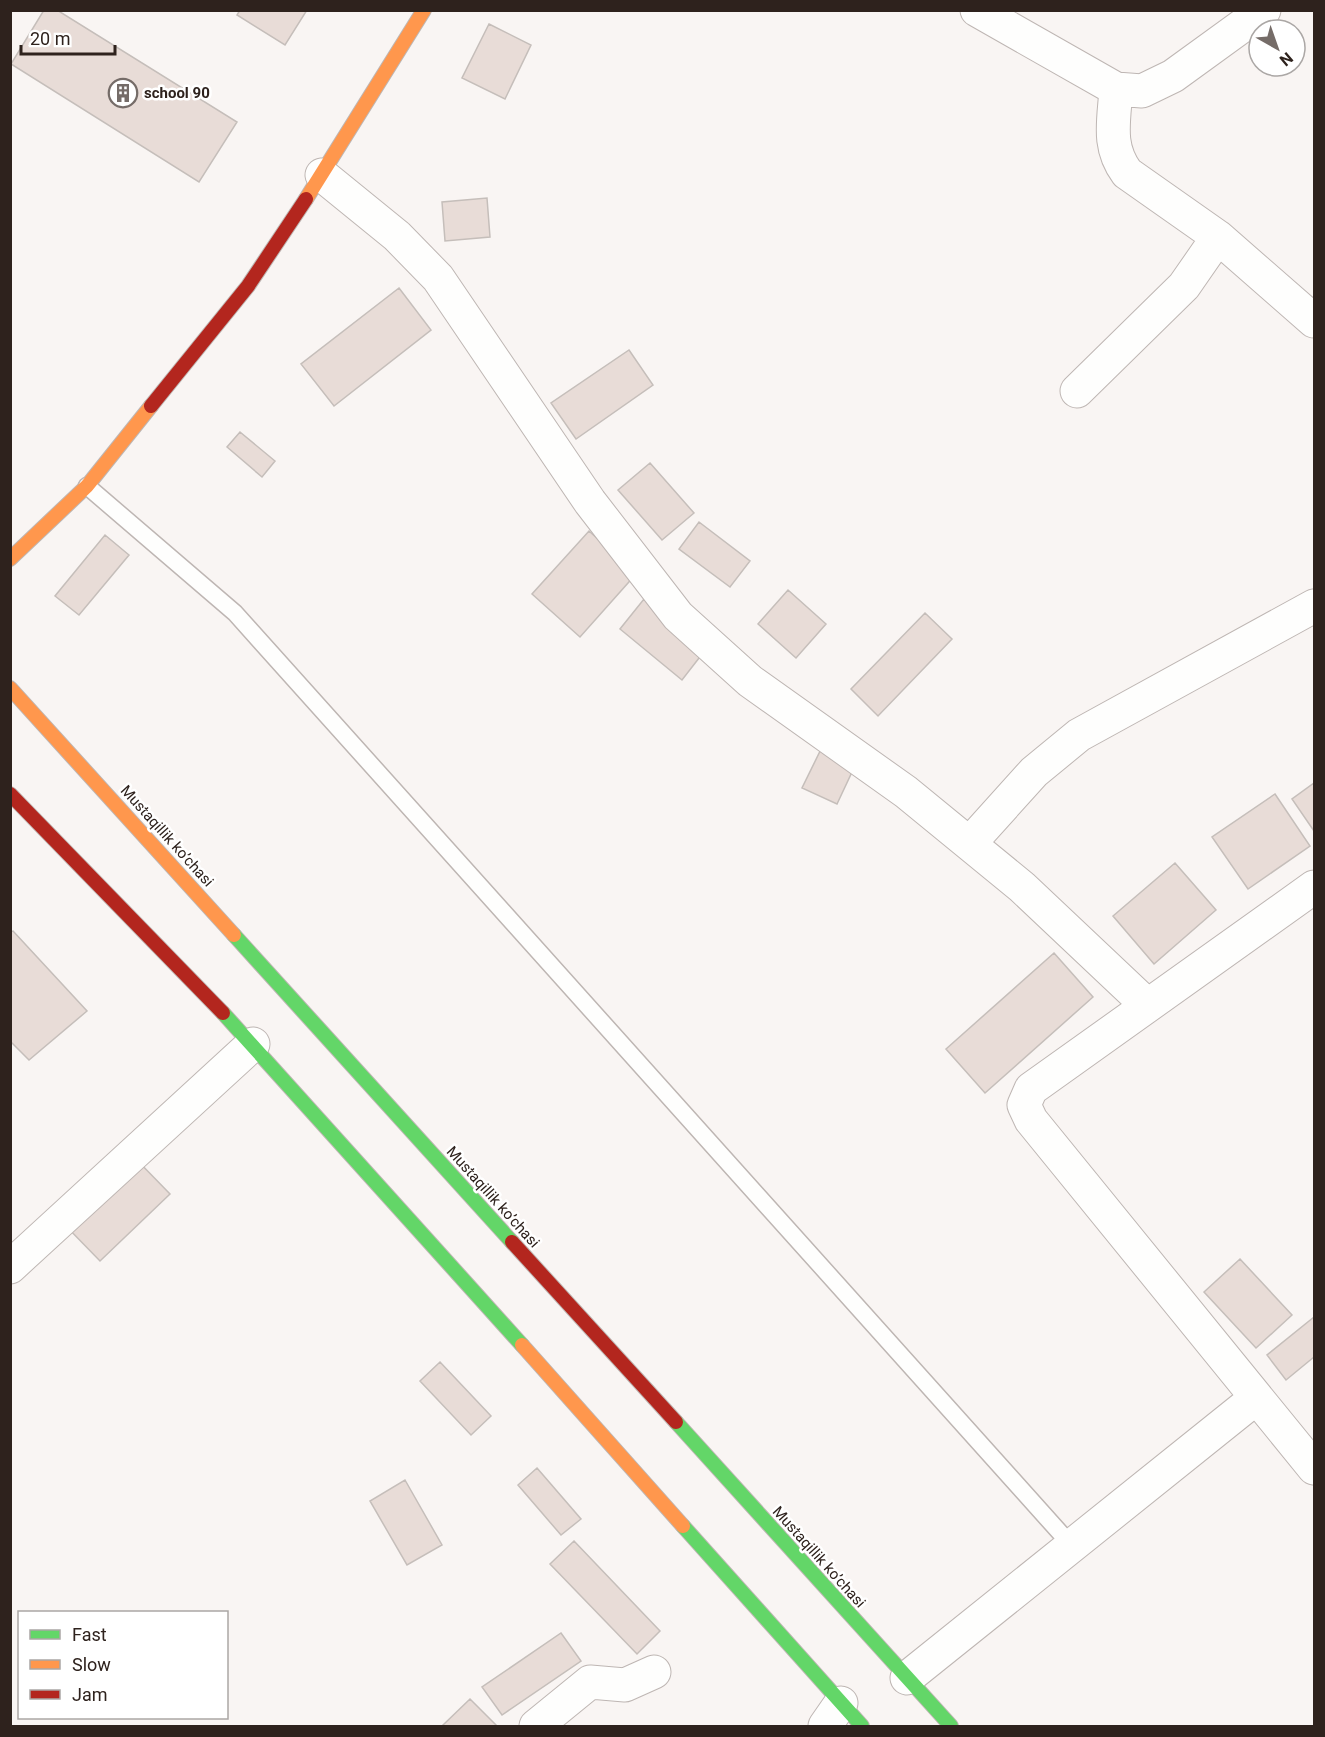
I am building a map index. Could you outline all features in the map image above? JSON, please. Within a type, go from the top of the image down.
[{"type":"main road","points":[[10,560],[87,486],[248,285],[322,175],[424,10]]},
{"type":"main road","name":"Mustaqillik ko’chasi","points":[[10,688],[951,1726]]},
{"type":"main road","points":[[11,797],[253,1044],[842,1719]]},
{"type":"street","points":[[977,10],[1116,90],[1142,91],[1173,76],[1264,10]]},
{"type":"street","points":[[1116,90],[1112,141],[1117,159],[1127,173],[1218,237],[1314,321]]},
{"type":"street","points":[[322,175],[397,236],[438,278],[590,502],[678,616],[750,681],[906,792],[970,843],[1022,887],[1147,1005]]},
{"type":"street","points":[[1077,391],[1184,286],[1218,237]]},
{"type":"street","points":[[970,843],[1034,772],[1079,735],[1314,606]]},
{"type":"street","points":[[1314,887],[1031,1089],[1024,1105],[1031,1120],[1314,1468]]},
{"type":"street","points":[[10,1267],[253,1044]]},
{"type":"street","points":[[907,1678],[1256,1398]]},
{"type":"street","points":[[536,1726],[590,1682],[625,1685],[654,1672]]},
{"type":"lane","points":[[87,486],[235,614],[1072,1546]]},
{"type":"building","name":"school 90","points":[[44,10],[57,10],[237,122],[199,182],[11,64]]},
{"type":"building","points":[[240,10],[307,10],[285,45],[237,15]]},
{"type":"building","points":[[489,24],[531,45],[505,99],[462,78]]},
{"type":"building","points":[[487,198],[490,237],[445,241],[442,202]]},
{"type":"building","points":[[399,288],[431,330],[334,406],[301,364]]},
{"type":"building","points":[[629,350],[653,385],[576,439],[551,403]]},
{"type":"building","points":[[240,432],[275,461],[262,477],[227,447]]},
{"type":"building","points":[[650,463],[694,513],[662,540],[618,490]]},
{"type":"building","points":[[699,522],[750,561],[730,587],[679,549]]},
{"type":"building","points":[[589,531],[636,574],[580,637],[532,594]]},
{"type":"building","points":[[105,535],[129,555],[79,615],[55,596]]},
{"type":"building","points":[[788,590],[826,624],[796,658],[758,624]]},
{"type":"building","points":[[644,599],[706,649],[682,680],[620,629]]},
{"type":"building","points":[[925,613],[952,639],[878,716],[851,689]]},
{"type":"building","points":[[826,739],[860,755],[837,804],[802,788]]},
{"type":"building","points":[[1314,783],[1314,831],[1292,799]]},
{"type":"building","points":[[1275,794],[1310,846],[1248,889],[1212,837]]},
{"type":"building","points":[[1175,863],[1216,910],[1154,964],[1113,916]]},
{"type":"building","points":[[13,931],[87,1011],[29,1060],[10,1041],[10,932]]},
{"type":"building","points":[[1054,953],[1093,997],[985,1093],[946,1049]]},
{"type":"building","points":[[134,1157],[170,1194],[100,1261],[64,1224]]},
{"type":"building","points":[[1240,1259],[1292,1315],[1256,1348],[1204,1292]]},
{"type":"building","points":[[1314,1317],[1314,1357],[1286,1380],[1267,1355]]},
{"type":"building","points":[[440,1362],[491,1416],[471,1435],[420,1381]]},
{"type":"building","points":[[537,1468],[581,1519],[561,1535],[518,1485]]},
{"type":"building","points":[[405,1480],[442,1545],[407,1565],[370,1501]]},
{"type":"building","points":[[574,1541],[660,1631],[637,1654],[550,1564]]},
{"type":"building","points":[[561,1633],[581,1661],[502,1715],[482,1687]]},
{"type":"building","points":[[470,1699],[497,1726],[442,1726]]},
{"type":"traffic: fast","points":[[234,935],[512,1242]]},
{"type":"traffic: fast","points":[[223,1013],[522,1345]]},
{"type":"traffic: fast","points":[[676,1422],[951,1726]]},
{"type":"traffic: fast","points":[[683,1526],[862,1726]]},
{"type":"traffic: slow","points":[[306,199],[424,10]]},
{"type":"traffic: slow","points":[[10,559],[87,486],[151,406]]},
{"type":"traffic: slow","points":[[10,688],[234,935]]},
{"type":"traffic: slow","points":[[522,1345],[683,1526]]},
{"type":"traffic: jam","points":[[151,406],[248,286],[306,199]]},
{"type":"traffic: jam","points":[[10,794],[223,1013]]},
{"type":"traffic: jam","points":[[512,1242],[676,1422]]},
{"type":"place","name":"school 90","points":[[123,93]]}]
